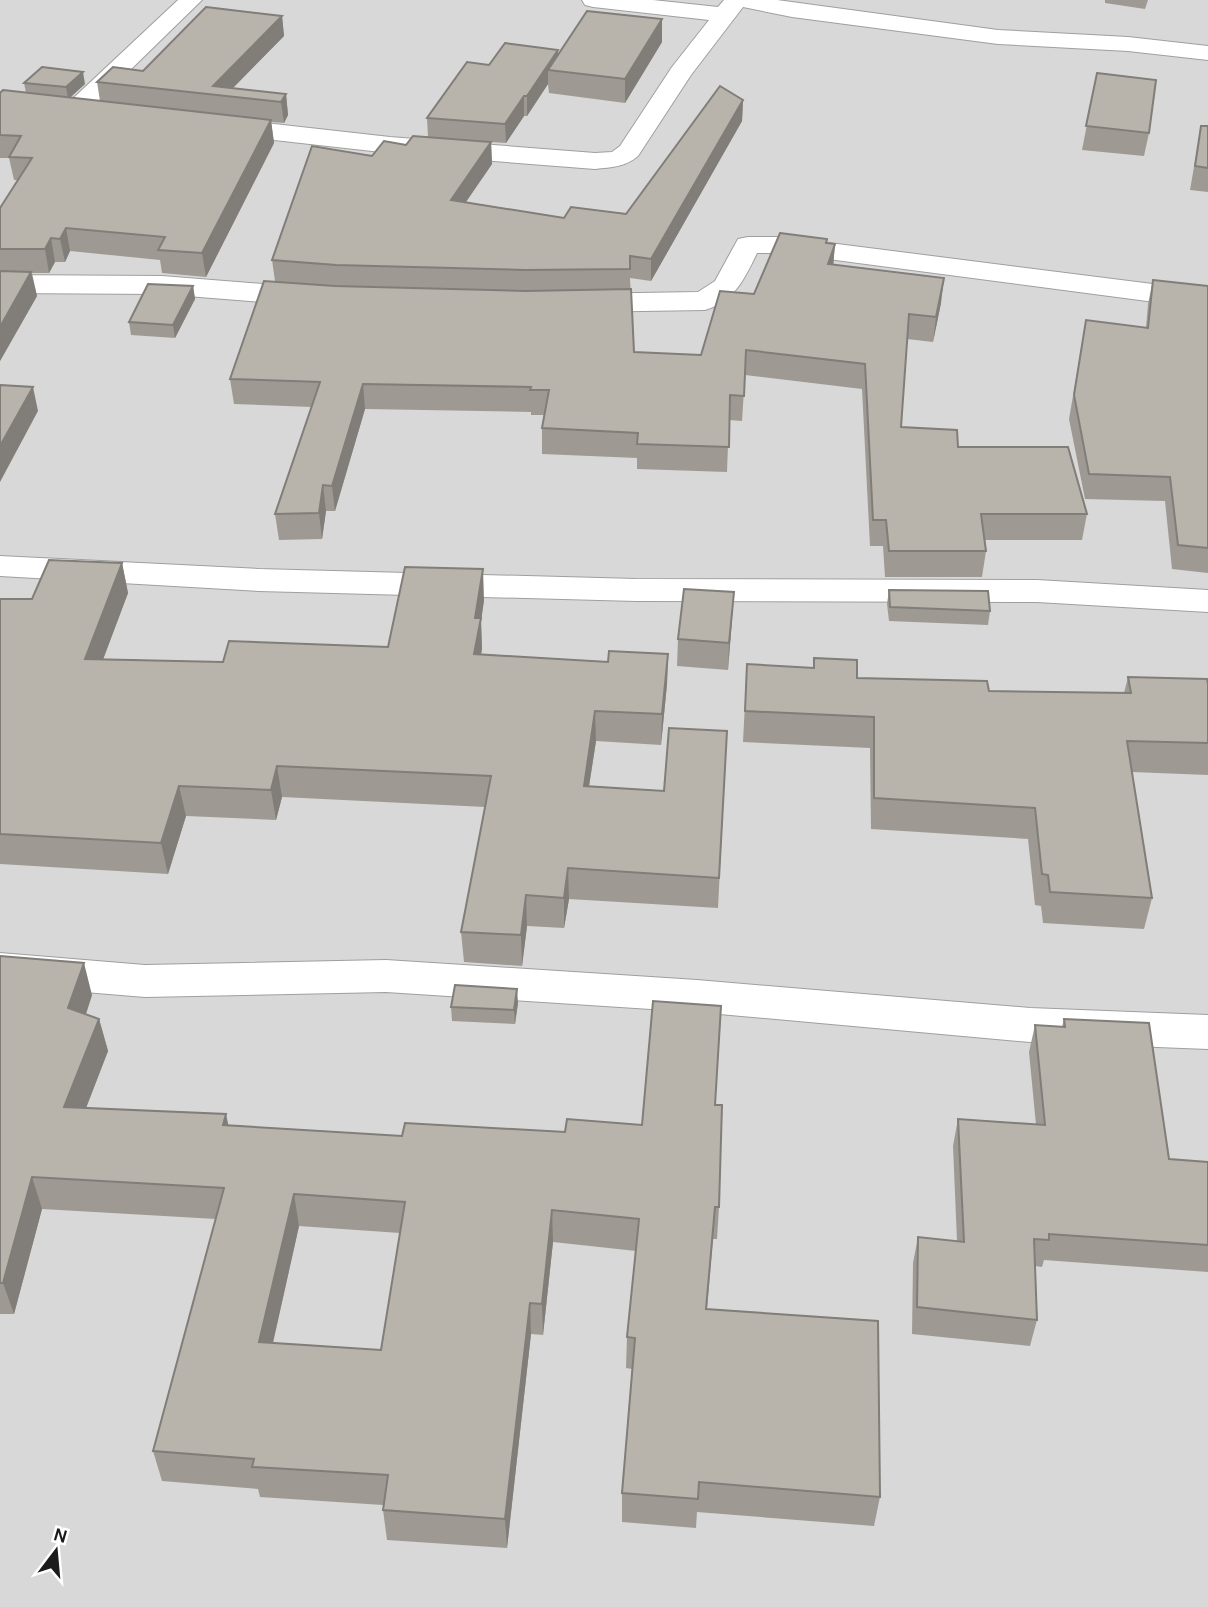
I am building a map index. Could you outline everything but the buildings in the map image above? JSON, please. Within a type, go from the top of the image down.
[{"type":"street","points":[[112,114],[62,109],[191,0]]},
{"type":"street","points":[[593,0],[734,5],[998,37],[1128,44],[1208,53]]},
{"type":"street","points":[[203,124],[390,145],[595,161],[619,159],[629,151],[681,72],[734,5]]},
{"type":"street","points":[[554,304],[705,301],[726,286],[748,245],[782,245],[1208,300]]},
{"type":"street","points":[[0,284],[162,285],[338,299]]},
{"type":"street","points":[[0,566],[300,581],[636,590],[1037,591],[1208,601]]},
{"type":"street","points":[[0,969],[145,981],[386,976],[697,996],[1030,1025],[1208,1032]]},
{"type":"shaded area","points":[[0,0],[1208,0],[1208,1607],[0,1607]]}]
